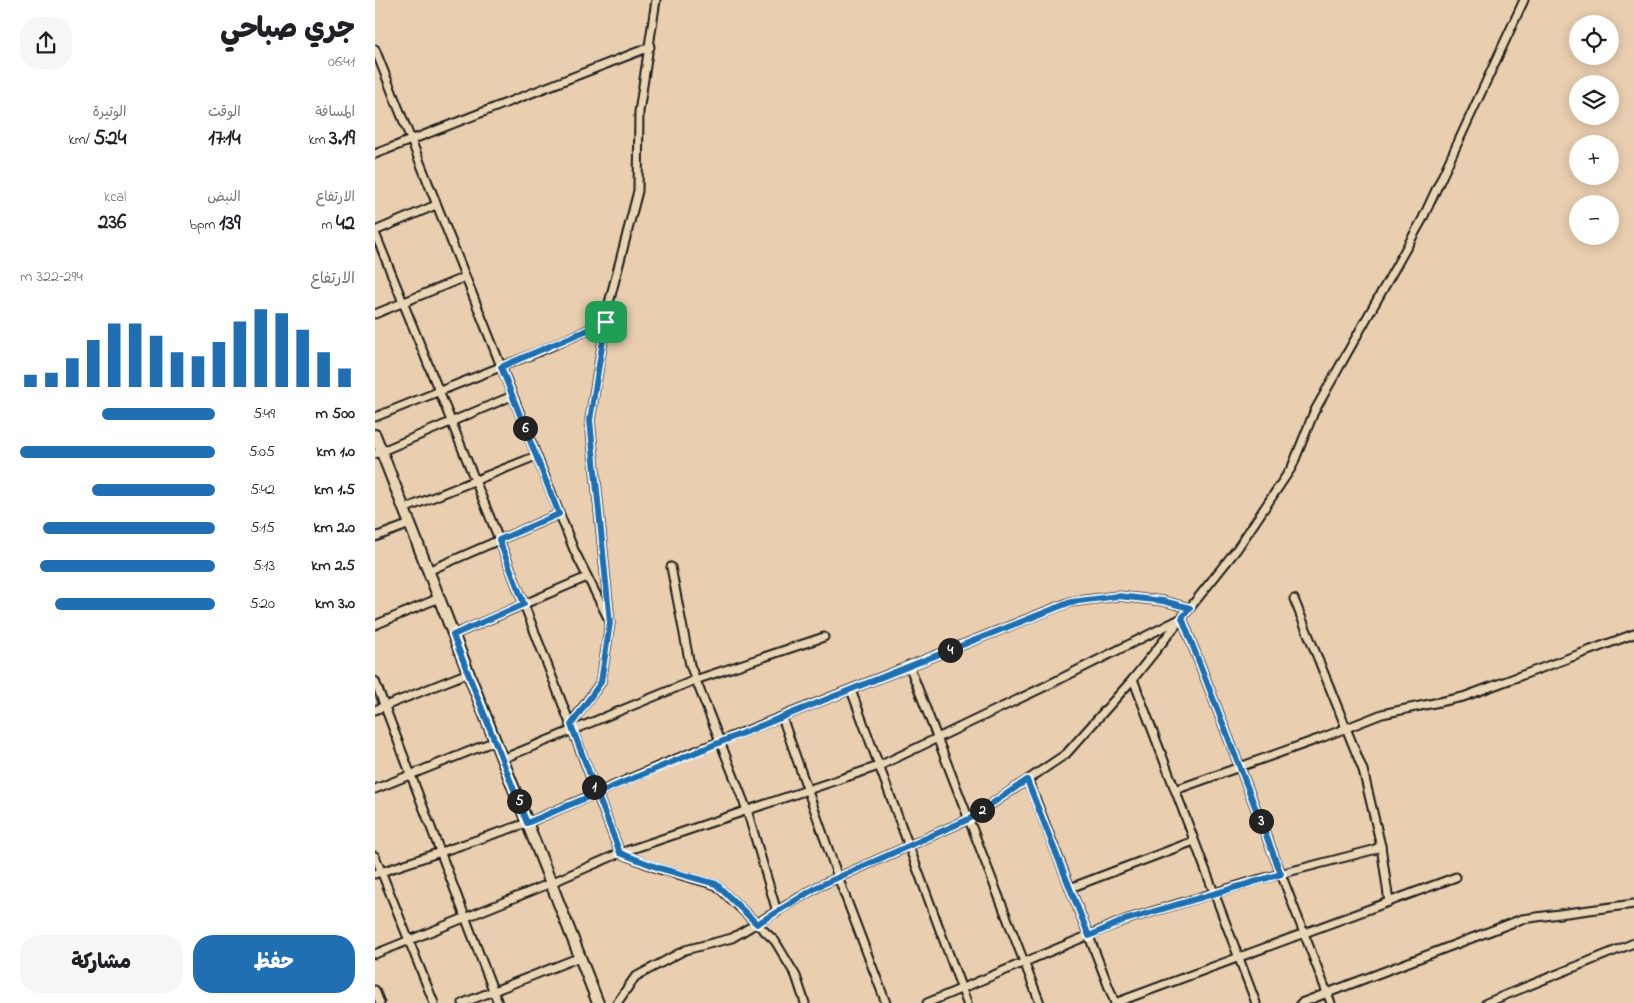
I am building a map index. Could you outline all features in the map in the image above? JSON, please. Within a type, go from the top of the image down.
[{"type":"street","points":[[571,728],[601,682],[610,623],[590,420],[609,303],[639,191],[639,112],[656,0]]},
{"type":"street","points":[[617,1003],[635,977],[685,950],[732,938],[819,886],[969,819],[1066,754],[1133,680],[1237,549],[1292,468],[1314,412],[1422,220],[1525,0]]},
{"type":"street","points":[[375,154],[650,46]]},
{"type":"street","points":[[375,49],[559,514],[574,550],[610,623]]},
{"type":"street","points":[[437,205],[375,232],[499,540],[620,853],[659,868],[716,884],[775,941],[796,976],[805,1003]]},
{"type":"street","points":[[375,314],[465,277]]},
{"type":"street","points":[[375,417],[501,367],[606,322]]},
{"type":"street","points":[[378,453],[512,396]]},
{"type":"street","points":[[375,435],[378,453],[404,508],[598,1003]]},
{"type":"street","points":[[404,508],[536,456]]},
{"type":"street","points":[[428,571],[559,514]]},
{"type":"street","points":[[375,537],[410,524]]},
{"type":"street","points":[[671,567],[689,665],[747,810],[777,912]]},
{"type":"street","points":[[453,635],[587,576]]},
{"type":"street","points":[[378,873],[527,823],[719,742],[1071,602],[1118,596],[1163,601],[1190,608]]},
{"type":"street","points":[[375,625],[439,598]]},
{"type":"street","points":[[1294,599],[1363,770],[1381,846],[1389,902]]},
{"type":"street","points":[[375,954],[620,853],[879,766],[1049,685],[1182,618]]},
{"type":"street","points":[[1182,618],[1331,1003]]},
{"type":"street","points":[[1175,790],[1382,714],[1463,697],[1634,634]]},
{"type":"street","points":[[502,759],[571,728],[695,680],[824,637]]},
{"type":"street","points":[[909,666],[1040,1003]]},
{"type":"street","points":[[375,710],[468,673]]},
{"type":"street","points":[[1133,680],[1256,1003]]},
{"type":"street","points":[[375,681],[498,1003]]},
{"type":"street","points":[[851,690],[967,1003]]},
{"type":"street","points":[[782,718],[838,877],[886,1003]]},
{"type":"street","points":[[375,789],[495,741]]},
{"type":"street","points":[[1027,780],[1115,1003],[1456,877]]},
{"type":"street","points":[[1070,888],[1194,841]]},
{"type":"street","points":[[927,1003],[1125,920],[1213,893],[1373,850],[1381,846]]},
{"type":"street","points":[[375,856],[378,873],[409,941],[434,1003]]},
{"type":"street","points":[[1301,1003],[1522,919],[1634,904]]},
{"type":"street","points":[[1486,1003],[1634,943]]},
{"type":"street","points":[[463,1003],[580,957]]},
{"type":"street","points":[[375,990],[380,1003]]},
{"type":"route","points":[[606,322],[501,367],[559,514],[499,540],[524,604],[453,635],[527,823],[597,794],[673,760],[1071,602],[1118,596],[1163,601],[1190,608],[1182,618],[1281,874],[1125,920],[1089,936],[1027,780],[969,819],[819,886],[757,924],[716,884],[659,868],[620,853],[597,794],[571,725],[601,682],[610,623],[590,420],[606,322]]}]
